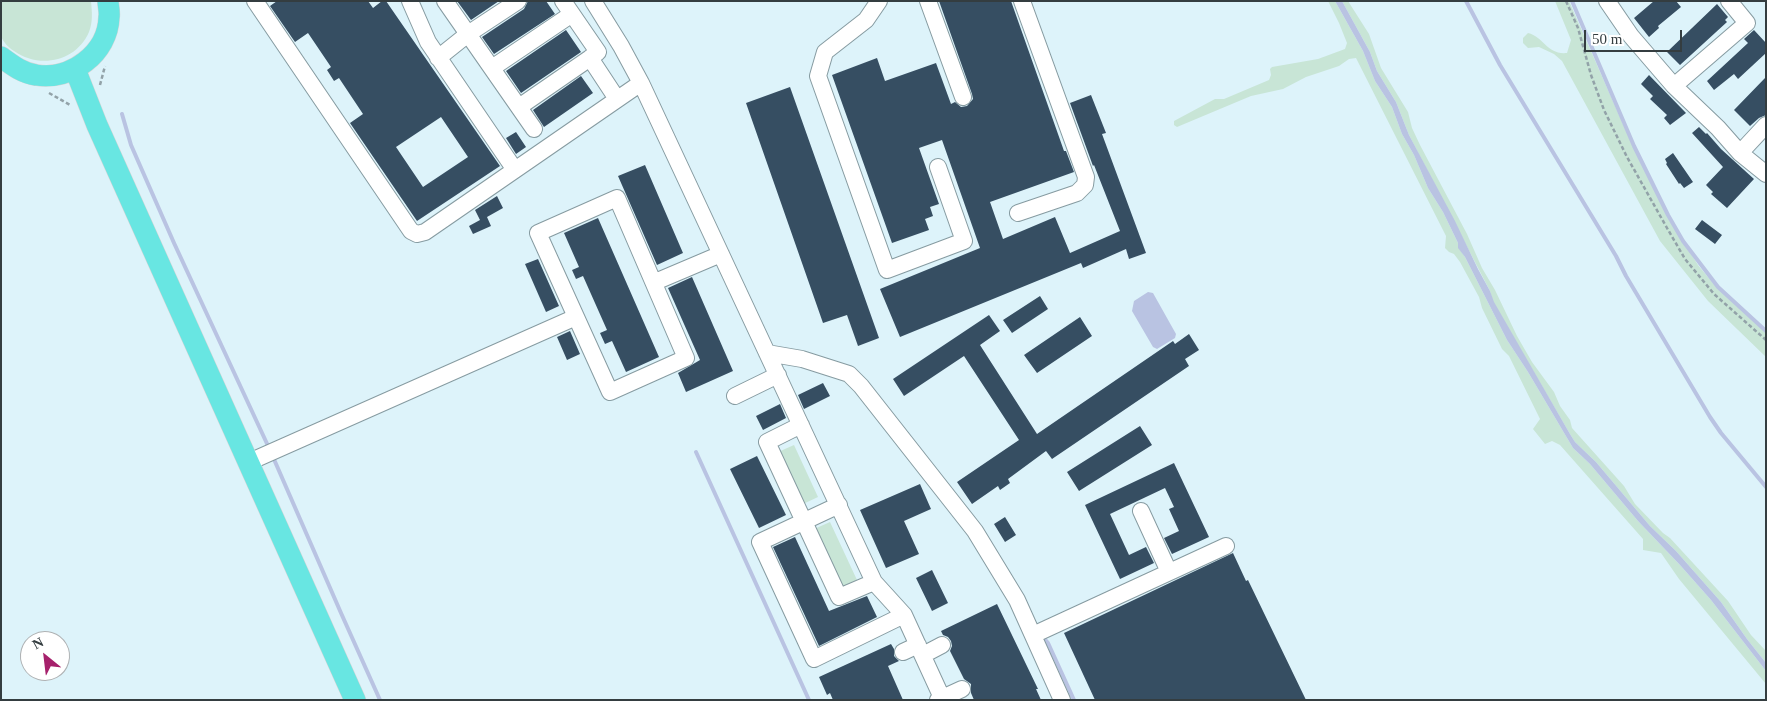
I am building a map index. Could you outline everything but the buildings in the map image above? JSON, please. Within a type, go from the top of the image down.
[{"type":"main road","points":[[1,57],[16,69],[35,75],[56,76],[75,69],[92,56],[104,38],[109,18],[108,1]]},
{"type":"main road","points":[[75,69],[97,125],[355,700]]},
{"type":"street","points":[[410,1],[428,42],[515,170]]},
{"type":"street","points":[[445,1],[534,129]]},
{"type":"street","points":[[438,58],[468,34],[518,1]]},
{"type":"street","points":[[593,1],[621,46],[641,84],[874,582],[904,615],[941,699],[962,689]]},
{"type":"street","points":[[879,1],[866,20],[825,52],[818,76],[887,270],[964,241],[938,167]]},
{"type":"street","points":[[928,1],[963,97]]},
{"type":"street","points":[[1018,213],[1077,193],[1085,185],[1086,177],[1022,1]]},
{"type":"street","points":[[1607,1],[1631,36],[1674,86],[1718,128],[1740,153],[1766,174]]},
{"type":"street","points":[[1674,86],[1747,23],[1728,1]]},
{"type":"street","points":[[260,3],[411,231],[417,234],[425,232],[641,84]]},
{"type":"street","points":[[492,68],[567,8],[598,52],[519,107]]},
{"type":"street","points":[[590,58],[617,100]]},
{"type":"street","points":[[1740,153],[1766,125]]},
{"type":"street","points":[[617,198],[655,282],[686,358],[610,392],[538,233],[617,198]]},
{"type":"street","points":[[655,282],[721,254]]},
{"type":"street","points":[[249,462],[576,317]]},
{"type":"street","points":[[767,353],[802,359],[849,374],[861,386],[975,531],[1008,584],[1062,700]]},
{"type":"street","points":[[735,396],[778,375]]},
{"type":"street","points":[[801,425],[767,442],[839,597],[874,582]]},
{"type":"street","points":[[839,505],[760,542],[814,658],[904,615]]},
{"type":"street","points":[[1141,511],[1170,572]]},
{"type":"street","points":[[1033,635],[1226,546]]},
{"type":"street","points":[[903,652],[942,646]]},
{"type":"path","points":[[1566,1],[1578,28],[1591,75],[1604,110],[1627,156],[1685,259],[1714,294],[1766,340]]},
{"type":"path","points":[[42,91],[56,96],[74,108]]},
{"type":"green space","points":[[1,1],[91,1],[92,17],[89,32],[75,50],[56,60],[34,60],[24,57],[8,47],[1,36]]},
{"type":"green space","points":[[1328,1],[1335,1],[1363,51],[1375,81],[1392,107],[1402,134],[1414,155],[1428,188],[1443,212],[1459,248],[1507,340],[1573,448],[1590,464],[1638,521],[1711,600],[1766,671],[1766,684],[1679,579],[1661,553],[1643,550],[1643,539],[1560,445],[1552,441],[1545,444],[1533,429],[1540,419],[1509,356],[1502,349],[1482,308],[1479,297],[1460,262],[1454,254],[1445,248],[1446,236],[1356,58],[1349,59],[1339,66],[1306,77],[1283,89],[1251,96],[1177,127],[1174,125],[1174,121],[1215,99],[1224,99],[1269,80],[1272,67],[1318,59],[1345,49],[1347,43]]},
{"type":"green space","points":[[1342,1],[1348,1],[1369,34],[1381,68],[1408,112],[1412,128],[1420,145],[1467,234],[1517,336],[1532,362],[1554,392],[1560,406],[1570,420],[1572,428],[1624,486],[1635,504],[1670,538],[1728,601],[1751,635],[1766,651],[1766,663],[1721,602],[1676,551],[1650,526],[1596,462],[1575,442],[1493,302],[1490,291],[1409,135],[1396,102],[1377,71],[1370,52]]},
{"type":"green space","points":[[1555,1],[1569,1],[1633,147],[1668,217],[1698,265],[1717,288],[1766,333],[1766,357],[1708,301],[1660,241],[1562,61],[1554,54],[1539,47],[1528,48],[1523,43],[1523,38],[1528,33],[1538,38],[1550,49],[1560,53],[1567,53],[1571,40]]},
{"type":"green space","points":[[794,445],[818,497],[801,505],[776,453]]},
{"type":"green space","points":[[830,522],[857,580],[839,588],[812,530]]},
{"type":"water","points":[[1335,1],[1342,1],[1370,52],[1377,71],[1396,102],[1409,135],[1455,221],[1494,302],[1575,442],[1596,462],[1650,526],[1676,551],[1721,602],[1766,663],[1766,671],[1711,600],[1638,521],[1590,464],[1573,448],[1507,340],[1465,257],[1458,248],[1458,243],[1443,212],[1428,188],[1414,155],[1402,134],[1392,107],[1375,81],[1363,51]]},
{"type":"water","points":[[1148,292],[1153,293],[1176,334],[1175,338],[1157,349],[1153,347],[1132,311],[1134,301]]},
{"type":"waterway","points":[[1466,1],[1500,65],[1616,256],[1710,417],[1766,487]]},
{"type":"waterway","points":[[1572,1],[1634,146],[1683,241],[1718,287],[1766,331]]},
{"type":"waterway","points":[[122,114],[131,145],[174,243],[269,448]]},
{"type":"waterway","points":[[696,452],[809,700]]},
{"type":"waterway","points":[[273,457],[380,700]]},
{"type":"waterway","points":[[1042,636],[1048,643],[1074,700]]}]
